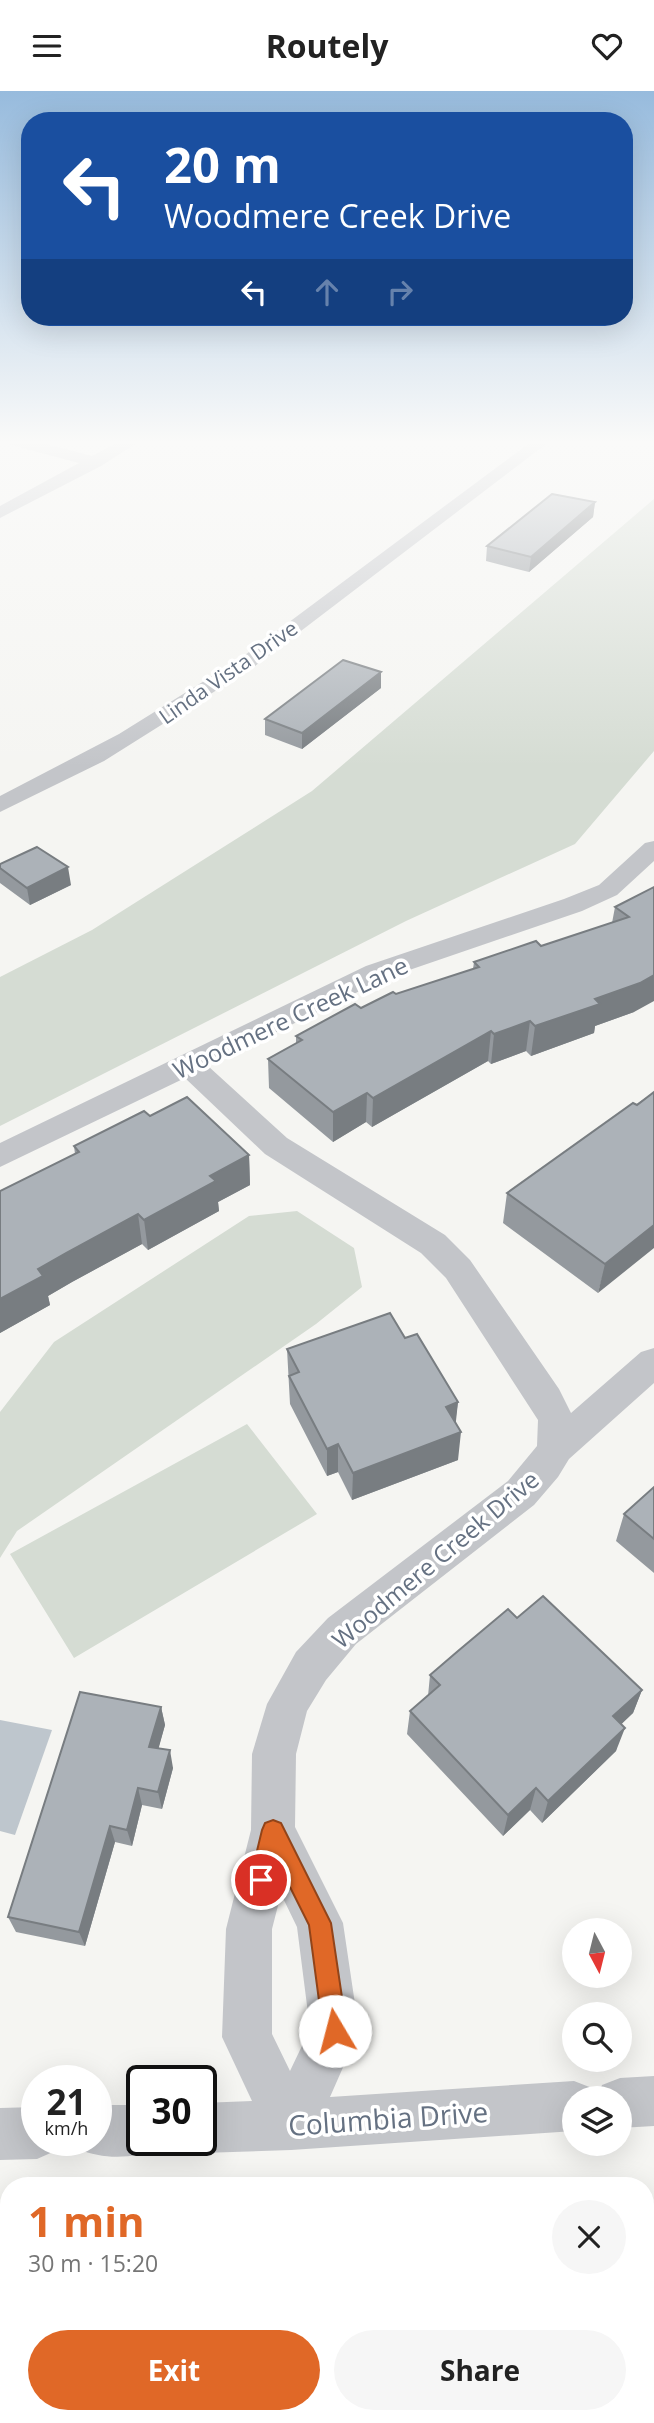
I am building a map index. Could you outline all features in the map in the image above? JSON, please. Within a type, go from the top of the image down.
[{"type":"street","name":"Linda Vista Drive","points":[[0,805],[102,754],[202,692],[248,662],[397,550]]},
{"type":"street","name":"Woodmere Creek Lane","points":[[0,1156],[376,972],[573,905],[607,890],[654,848]]},
{"type":"street","name":"Woodmere Creek Drive","points":[[188,1064],[276,1146],[433,1244],[458,1269],[546,1399],[556,1420],[556,1448],[545,1466],[521,1493],[342,1631],[311,1666],[288,1705],[274,1754],[273,1830],[249,1929],[247,2037],[291,2125]]},
{"type":"street","points":[[556,1448],[654,1362]]},
{"type":"street","name":"Woodmere Creek Drive","points":[[273,1830],[320,1923],[335,2031],[291,2125]]},
{"type":"street","points":[[632,2102],[654,2101]]},
{"type":"street","name":"Columbia Drive","points":[[217,2127],[562,2107]]},
{"type":"street","points":[[0,2134],[21,2133]]},
{"type":"shaded area","points":[[594,550],[654,550],[654,751],[575,844],[406,921],[0,1126],[0,977],[92,930],[312,791]]},
{"type":"shaded area","points":[[297,1211],[354,1248],[362,1287],[316,1324],[17,1531],[0,1558],[0,1412],[54,1342],[249,1216]]},
{"type":"shaded area","points":[[247,1424],[317,1514],[74,1658],[10,1554]]},
{"type":"shaded area","points":[[0,1720],[52,1730],[15,1835],[0,1831]]},
{"type":"building","points":[[502,550],[539,550],[531,557]]},
{"type":"building","points":[[343,660],[381,672],[302,733],[265,719]]},
{"type":"building","points":[[37,847],[68,867],[27,888],[0,868],[0,864]]},
{"type":"building","points":[[654,887],[654,975],[640,983],[595,999],[600,1004],[535,1026],[530,1021],[494,1034],[491,1031],[373,1098],[367,1093],[333,1112],[268,1059],[302,1040],[296,1036],[355,1004],[361,1008],[393,992],[396,994],[479,967],[474,962],[536,941],[541,946],[629,917],[615,907]]},
{"type":"building","points":[[654,1092],[654,1225],[605,1264],[507,1193],[633,1103],[637,1105]]},
{"type":"building","points":[[187,1097],[249,1155],[210,1176],[216,1181],[144,1220],[138,1214],[38,1269],[43,1276],[0,1299],[0,1191],[79,1152],[74,1146],[144,1111],[150,1116]]},
{"type":"building","points":[[390,1313],[405,1338],[417,1334],[458,1402],[446,1407],[461,1432],[353,1473],[338,1444],[327,1449],[289,1376],[299,1372],[287,1349]]},
{"type":"building","points":[[654,1487],[654,1539],[624,1514]]},
{"type":"building","points":[[543,1596],[642,1690],[613,1716],[625,1728],[548,1801],[536,1788],[508,1815],[410,1711],[440,1685],[430,1675],[508,1609],[517,1618]]},
{"type":"building","points":[[80,1692],[161,1707],[149,1747],[170,1750],[158,1792],[138,1788],[127,1830],[110,1826],[79,1932],[8,1917]]},
{"type":"route","points":[[261,1880],[273,1830],[320,1923],[335,2031]]}]
